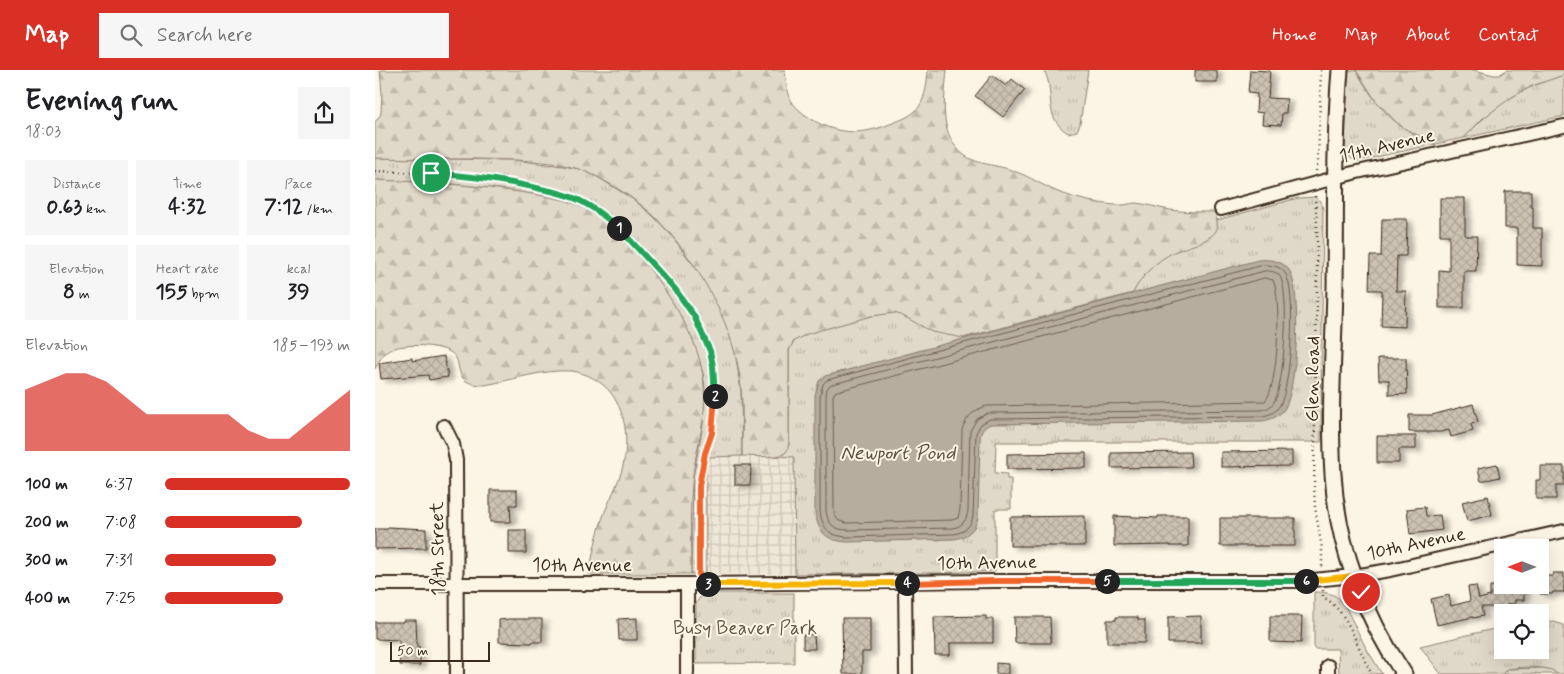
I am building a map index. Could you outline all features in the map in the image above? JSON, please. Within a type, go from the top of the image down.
[{"type":"street","name":"Glen Road","points":[[1339,70],[1332,412],[1333,469],[1339,523],[1354,576],[1381,635],[1404,674]]},
{"type":"street","name":"11th Avenue","points":[[1221,209],[1336,177],[1564,126]]},
{"type":"street","name":"18th Street","points":[[444,426],[452,440],[455,454],[457,674]]},
{"type":"street","name":"10th Avenue","points":[[375,584],[1303,581],[1354,576],[1403,567],[1564,531]]},
{"type":"street","points":[[905,583],[906,674]]},
{"type":"street","points":[[687,674],[693,584]]},
{"type":"path","points":[[1315,172],[1318,162],[1321,70]]},
{"type":"path","points":[[375,171],[485,177],[574,198],[588,205],[621,230],[675,289],[694,316],[703,335],[710,351],[715,378],[714,420],[699,486],[693,584]]},
{"type":"path","points":[[1315,201],[1317,292],[1314,486],[1322,561]]},
{"type":"path","points":[[1323,597],[1337,608],[1344,617],[1372,674]]},
{"type":"shaded area","points":[[794,334],[795,574],[691,574],[691,364]]},
{"type":"green space","points":[[380,70],[785,70],[790,97],[798,109],[822,125],[841,131],[860,132],[880,128],[910,115],[919,107],[923,98],[928,70],[947,70],[944,110],[947,129],[956,147],[968,158],[1006,168],[1058,192],[1087,201],[1120,205],[1136,203],[1176,211],[1215,212],[1217,229],[1208,238],[1174,252],[1155,264],[1145,274],[1133,293],[963,338],[932,332],[895,313],[871,316],[807,334],[794,341],[789,350],[789,440],[786,452],[778,456],[742,456],[741,385],[732,342],[725,322],[693,264],[653,215],[632,198],[595,176],[553,163],[513,160],[375,158],[375,122],[381,112]]},
{"type":"green space","points":[[1044,70],[1088,70],[1080,124],[1077,131],[1068,133],[1055,120]]},
{"type":"green space","points":[[1348,70],[1356,70],[1378,103],[1399,125],[1436,144],[1358,161],[1347,155],[1345,147]]},
{"type":"green space","points":[[1356,70],[1474,70],[1499,75],[1507,70],[1564,70],[1564,75],[1532,86],[1512,97],[1482,119],[1464,138],[1436,144],[1399,125],[1376,101]]},
{"type":"green space","points":[[1564,75],[1564,116],[1464,138],[1486,116],[1509,99],[1535,85]]},
{"type":"green space","points":[[375,158],[513,160],[580,169],[596,176],[634,200],[672,236],[691,262],[794,334],[1298,198],[1315,197],[1321,201],[1323,209],[1321,442],[996,442],[995,473],[1007,474],[1007,479],[1011,479],[1011,509],[995,509],[995,571],[795,574],[794,457],[774,456],[784,454],[789,445],[789,353],[794,341],[735,351],[741,391],[742,456],[706,457],[706,574],[691,574],[693,477],[703,425],[705,388],[703,373],[691,338],[672,301],[578,205],[554,198],[507,190],[444,183],[375,180]]},
{"type":"green space","points":[[375,180],[507,190],[546,196],[572,203],[591,212],[616,231],[649,267],[673,302],[691,336],[703,373],[704,409],[693,475],[691,500],[691,574],[589,574],[602,519],[624,463],[626,442],[624,421],[617,402],[611,393],[598,381],[577,372],[561,371],[539,373],[485,385],[474,384],[462,377],[455,356],[450,352],[421,346],[405,346],[389,350],[375,369]]},
{"type":"green space","points":[[1314,592],[1330,594],[1343,602],[1365,646],[1382,674],[1339,674],[1338,649],[1314,649]]},
{"type":"green space","name":"Busy Beaver Park","points":[[707,593],[794,593],[794,663],[696,664],[696,603],[700,597]]},
{"type":"green space","points":[[1549,621],[1564,625],[1564,674],[1557,674],[1546,669],[1524,667],[1505,670],[1503,674],[1441,674],[1420,646],[1494,629],[1494,659],[1549,659]]},
{"type":"green space","points":[[1543,668],[1552,670],[1557,674],[1503,674],[1508,669]]},
{"type":"water","name":"Newport Pond","points":[[1258,260],[1275,261],[1283,264],[1289,270],[1296,297],[1297,317],[1293,380],[1285,408],[1272,419],[1262,421],[991,424],[984,428],[980,436],[978,518],[975,526],[967,535],[954,539],[848,542],[829,538],[821,530],[815,512],[815,395],[819,381],[825,376]]},
{"type":"building","points":[[1195,70],[1217,70],[1217,82],[1195,82]]},
{"type":"building","points":[[1250,70],[1270,71],[1268,98],[1287,99],[1286,113],[1282,113],[1281,125],[1262,124],[1263,113],[1256,112],[1257,94],[1248,93]]},
{"type":"building","points":[[992,75],[1006,86],[1012,79],[1025,90],[1003,117],[975,96]]},
{"type":"building","points":[[1505,191],[1531,191],[1533,228],[1542,228],[1542,266],[1517,265],[1517,228],[1505,228]]},
{"type":"building","points":[[1440,198],[1465,198],[1465,236],[1477,236],[1476,271],[1464,271],[1464,308],[1439,308],[1439,270],[1449,271],[1449,235],[1440,235]]},
{"type":"building","points":[[1382,219],[1407,219],[1406,256],[1397,256],[1396,291],[1406,291],[1405,327],[1381,326],[1382,290],[1369,290],[1370,256],[1381,256]]},
{"type":"building","points":[[444,356],[448,377],[429,380],[428,375],[381,379],[379,363],[412,358],[412,361]]},
{"type":"building","points":[[1378,358],[1406,358],[1407,394],[1389,395],[1389,380],[1379,380]]},
{"type":"building","points":[[1473,404],[1478,422],[1471,424],[1473,431],[1451,437],[1449,430],[1441,432],[1409,432],[1409,415],[1432,415]]},
{"type":"building","points":[[1377,436],[1416,436],[1416,449],[1399,449],[1399,463],[1377,463]]},
{"type":"building","points":[[1292,451],[1292,466],[1221,467],[1221,452]]},
{"type":"building","points":[[1190,452],[1191,467],[1111,468],[1111,453]]},
{"type":"building","points":[[1086,453],[1086,468],[1007,469],[1007,454]]},
{"type":"building","points":[[1497,464],[1500,477],[1481,481],[1478,468]]},
{"type":"building","points":[[735,465],[751,465],[750,485],[735,485]]},
{"type":"building","points":[[1540,466],[1564,466],[1564,486],[1556,486],[1556,499],[1536,499],[1536,480],[1540,480]]},
{"type":"building","points":[[490,490],[517,490],[517,505],[510,505],[511,522],[490,522]]},
{"type":"building","points":[[1488,496],[1492,515],[1467,521],[1462,502]]},
{"type":"building","points":[[1425,507],[1426,516],[1440,515],[1442,530],[1410,534],[1407,509]]},
{"type":"building","points":[[1085,516],[1085,546],[1010,546],[1010,517]]},
{"type":"building","points":[[1114,516],[1158,518],[1158,516],[1188,516],[1188,546],[1114,546]]},
{"type":"building","points":[[1220,518],[1295,518],[1295,546],[1220,546]]},
{"type":"building","points":[[388,527],[426,529],[426,548],[375,549],[375,529],[388,529]]},
{"type":"building","points":[[509,530],[526,530],[526,553],[509,553]]},
{"type":"building","points":[[1553,573],[1564,573],[1564,592],[1549,594],[1549,576],[1553,576]]},
{"type":"building","points":[[1476,586],[1479,599],[1490,596],[1490,586],[1494,586],[1494,594],[1524,594],[1524,600],[1515,600],[1515,604],[1494,604],[1494,607],[1481,607],[1483,616],[1437,625],[1431,599],[1449,595],[1451,606],[1470,601],[1468,587]]},
{"type":"building","points":[[986,616],[986,619],[993,619],[993,643],[950,643],[950,655],[935,655],[934,617]]},
{"type":"building","points":[[1201,616],[1201,643],[1168,643],[1168,617]]},
{"type":"building","points":[[1270,616],[1302,616],[1301,643],[1270,642]]},
{"type":"building","points":[[1014,617],[1050,617],[1051,643],[1015,643]]},
{"type":"building","points":[[1116,617],[1138,617],[1138,620],[1145,620],[1145,643],[1107,643],[1107,620],[1116,620]]},
{"type":"building","points":[[637,618],[637,640],[619,640],[618,619]]},
{"type":"building","points":[[842,618],[870,618],[870,652],[862,652],[862,674],[843,674]]},
{"type":"building","points":[[542,619],[542,642],[499,642],[499,620]]},
{"type":"building","points":[[404,620],[416,620],[417,647],[420,647],[420,665],[400,665],[399,640],[375,639],[375,622],[404,622]]},
{"type":"building","points":[[814,634],[815,649],[803,649],[803,635]]},
{"type":"building","points":[[996,663],[1008,664],[1008,674],[996,674]]},
{"type":"route","points":[[431,173],[485,177],[521,184],[559,193],[588,205],[621,230],[675,289],[694,316],[710,351],[715,378],[714,420],[699,486],[699,584],[995,581],[1303,581],[1354,576],[1361,592]]}]
